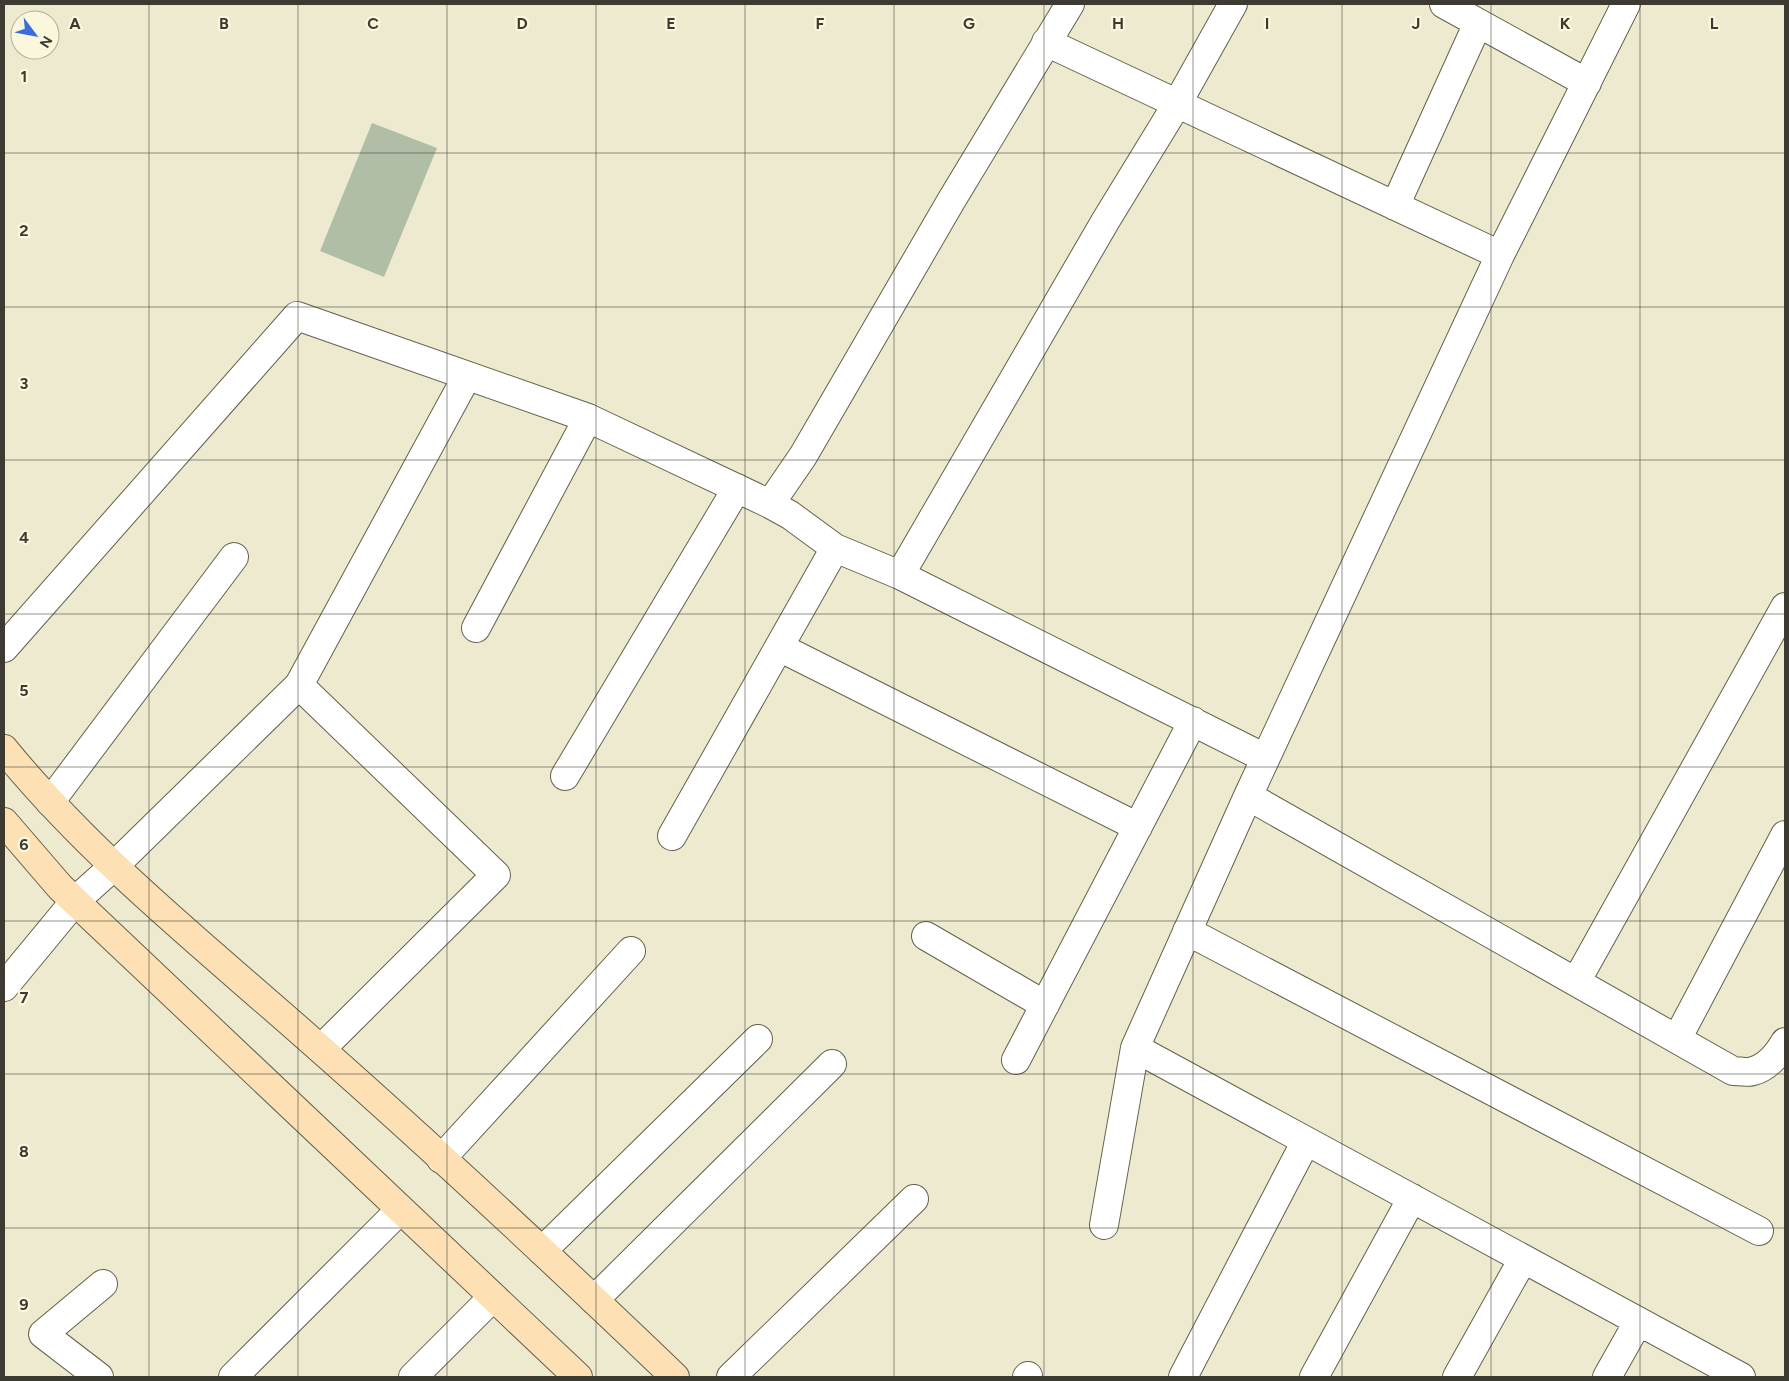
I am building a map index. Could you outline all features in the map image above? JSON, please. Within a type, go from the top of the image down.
[{"type":"street","points":[[770,504],[803,456],[951,201],[1070,4]]},
{"type":"street","points":[[900,575],[1106,220],[1177,104],[1233,4]]},
{"type":"street","points":[[1444,4],[1587,83]]},
{"type":"street","points":[[1104,1225],[1134,1048],[1265,758],[1500,255],[1626,4]]},
{"type":"street","points":[[1395,206],[1478,23]]},
{"type":"street","points":[[1046,42],[1500,255]]},
{"type":"street","points":[[4,648],[296,316],[588,418],[770,504],[790,515],[835,548],[900,575],[1265,758]]},
{"type":"street","points":[[4,987],[75,901],[114,866],[299,685],[467,376]]},
{"type":"street","points":[[476,628],[588,418]]},
{"type":"street","points":[[565,776],[736,488]]},
{"type":"street","points":[[672,836],[835,548]]},
{"type":"street","points":[[50,802],[234,557]]},
{"type":"street","points":[[1576,982],[1785,607]]},
{"type":"street","points":[[779,646],[1138,828]]},
{"type":"street","points":[[299,685],[496,875],[321,1049]]},
{"type":"street","points":[[1016,1060],[1193,722]]},
{"type":"street","points":[[4,749],[50,802],[114,866],[321,1049],[542,1251],[675,1377]]},
{"type":"street","points":[[1248,796],[1733,1071],[1752,1072],[1766,1065],[1779,1053],[1785,1042]]},
{"type":"street","points":[[4,822],[60,887],[578,1377]]},
{"type":"street","points":[[1677,1039],[1785,835]]},
{"type":"street","points":[[1187,931],[1759,1231]]},
{"type":"street","points":[[926,936],[1045,1005]]},
{"type":"street","points":[[441,1159],[630,951]]},
{"type":"street","points":[[542,1251],[758,1039]]},
{"type":"street","points":[[1134,1048],[1740,1377]]},
{"type":"street","points":[[594,1300],[832,1064]]},
{"type":"street","points":[[1183,1377],[1306,1141]]},
{"type":"street","points":[[1314,1377],[1412,1198]]},
{"type":"street","points":[[732,1377],[914,1199]]},
{"type":"street","points":[[233,1377],[400,1210]]},
{"type":"street","points":[[1457,1377],[1523,1259]]},
{"type":"street","points":[[99,1377],[43,1334],[102,1284]]},
{"type":"street","points":[[413,1377],[493,1297]]},
{"type":"street","points":[[1607,1377],[1638,1322]]},
{"type":"building","points":[[372,123],[437,148],[384,277],[320,251]]}]
